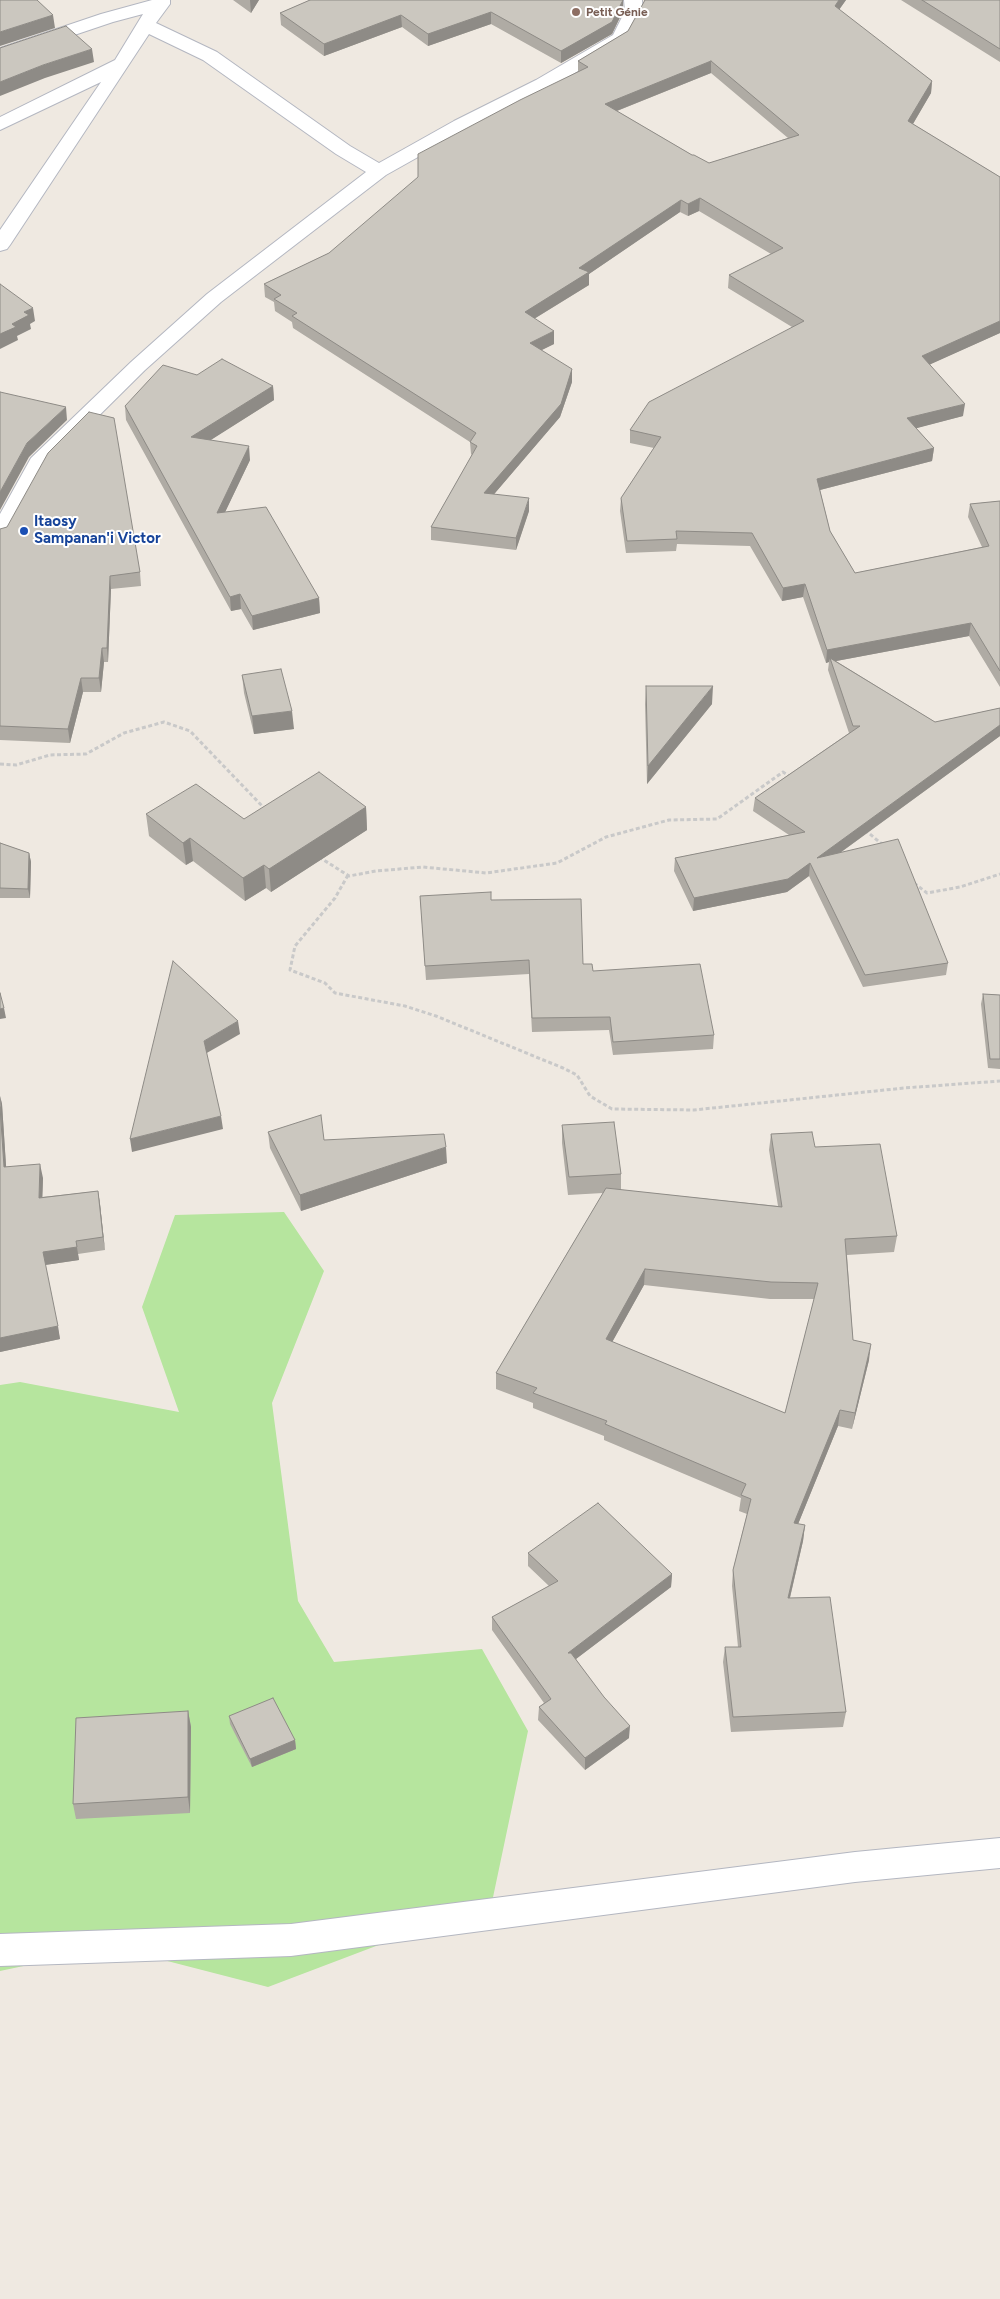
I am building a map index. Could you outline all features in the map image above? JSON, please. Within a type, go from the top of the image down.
[{"type":"street","points":[[0,513],[39,463],[138,366],[214,298],[379,172],[461,126],[543,84],[620,38],[634,11],[633,0]]},
{"type":"street","points":[[0,245],[122,64],[161,2]]},
{"type":"street","points":[[0,54],[161,2]]},
{"type":"street","points":[[145,25],[210,56],[343,150],[379,172]]},
{"type":"street","points":[[0,124],[122,64]]},
{"type":"street","points":[[0,536],[39,463]]},
{"type":"street","points":[[0,1950],[291,1940],[855,1867],[1000,1853]]},
{"type":"path","points":[[0,764],[16,765],[50,755],[86,754],[124,733],[164,722],[190,731],[268,813]]},
{"type":"path","points":[[312,853],[348,875],[423,867],[486,873],[557,863],[606,837],[669,820],[717,819],[783,772],[797,781]]},
{"type":"path","points":[[862,828],[886,847]]},
{"type":"path","points":[[911,879],[927,894],[960,887],[1000,874]]},
{"type":"path","points":[[348,875],[335,898],[295,946],[290,970],[324,983],[336,993],[405,1006],[436,1016],[563,1068],[578,1075],[590,1096],[612,1109],[694,1110],[904,1088],[1000,1081]]},
{"type":"green space","points":[[284,1212],[324,1271],[272,1403],[298,1601],[334,1662],[482,1649],[528,1731],[492,1902],[268,1987],[113,1947],[0,1971],[0,1385],[20,1382],[179,1412],[142,1307],[175,1215]]},
{"type":"building","points":[[0,0],[37,0],[53,15],[0,32]]},
{"type":"building","points":[[310,0],[623,0],[612,22],[561,51],[491,12],[428,34],[401,15],[324,44],[280,13]]},
{"type":"building","points":[[645,0],[839,0],[835,6],[932,81],[908,121],[1000,177],[1000,321],[922,356],[965,404],[907,418],[934,448],[817,479],[830,531],[855,573],[989,546],[970,504],[1000,501],[1000,671],[971,623],[827,650],[805,584],[783,588],[752,533],[676,531],[677,539],[627,541],[621,498],[661,437],[630,430],[649,402],[804,321],[729,275],[783,248],[700,198],[688,204],[681,200],[579,268],[589,272],[525,312],[554,331],[530,343],[572,369],[561,404],[484,493],[529,498],[516,538],[431,527],[477,446],[470,442],[476,433],[292,316],[297,313],[274,299],[281,295],[264,284],[329,253],[418,177],[418,154],[520,100],[588,67],[578,61],[628,31]],"holes":[[[711,61],[799,135],[709,163],[605,104]]]},
{"type":"building","points":[[922,0],[1000,0],[1000,49]]},
{"type":"building","points":[[66,26],[92,49],[0,82],[0,48]]},
{"type":"building","points":[[0,284],[33,308],[24,312],[29,315],[12,324],[16,327],[0,334]]},
{"type":"building","points":[[222,359],[273,386],[191,437],[249,446],[217,513],[266,507],[319,598],[252,616],[240,594],[230,597],[125,406],[163,365],[197,375]]},
{"type":"building","points":[[0,392],[66,407],[27,443],[0,492]]},
{"type":"building","points":[[89,412],[114,418],[140,572],[110,576],[107,648],[102,648],[99,678],[81,678],[68,729],[0,726],[0,529],[7,527],[48,453]]},
{"type":"building","points":[[830,658],[935,722],[1000,708],[1000,725],[817,858],[898,839],[948,963],[865,975],[810,863],[788,879],[694,898],[675,858],[805,832],[755,798],[860,726],[853,726]]},
{"type":"building","points":[[281,669],[292,711],[252,716],[242,675]]},
{"type":"building","points":[[646,686],[713,686],[648,766]]},
{"type":"building","points":[[319,772],[366,807],[269,869],[264,865],[243,878],[190,838],[183,843],[146,814],[196,784],[244,819]]},
{"type":"building","points":[[0,843],[29,853],[28,889],[0,888]]},
{"type":"building","points":[[491,892],[491,900],[581,899],[583,964],[592,964],[593,971],[700,964],[714,1035],[613,1042],[610,1017],[532,1018],[529,960],[425,966],[420,896]]},
{"type":"building","points":[[173,961],[238,1021],[204,1041],[221,1116],[130,1139]]},
{"type":"building","points":[[0,993],[4,1008],[0,1009]]},
{"type":"building","points":[[983,994],[1000,995],[1000,1059],[990,1059]]},
{"type":"building","points":[[0,1107],[4,1167],[40,1164],[39,1198],[98,1191],[103,1237],[76,1241],[77,1247],[43,1252],[58,1326],[0,1338]]},
{"type":"building","points":[[321,1115],[324,1140],[444,1134],[446,1147],[300,1195],[268,1132]]},
{"type":"building","points":[[614,1122],[621,1174],[569,1177],[562,1125]]},
{"type":"building","points":[[812,1132],[815,1147],[880,1144],[897,1236],[845,1239],[853,1340],[871,1344],[855,1413],[840,1410],[794,1523],[805,1525],[788,1598],[830,1597],[846,1712],[733,1717],[725,1647],[741,1647],[733,1570],[751,1499],[741,1495],[746,1484],[605,1424],[607,1421],[533,1393],[537,1388],[496,1373],[606,1188],[782,1207],[771,1134]],"holes":[[[645,1269],[771,1282],[818,1283],[785,1413],[606,1339]]]},
{"type":"building","points":[[598,1503],[672,1574],[568,1653],[571,1653],[604,1697],[630,1726],[585,1758],[539,1707],[551,1699],[492,1617],[558,1581],[528,1553]]},
{"type":"building","points":[[273,1698],[295,1740],[250,1759],[229,1716]]},
{"type":"building","points":[[188,1711],[188,1797],[73,1804],[76,1718]]},
{"type":"place","name":"Petit Génie","points":[[576,12]]},
{"type":"place","name":"Itaosy Sampanan'i Victor","points":[[24,531]]}]
